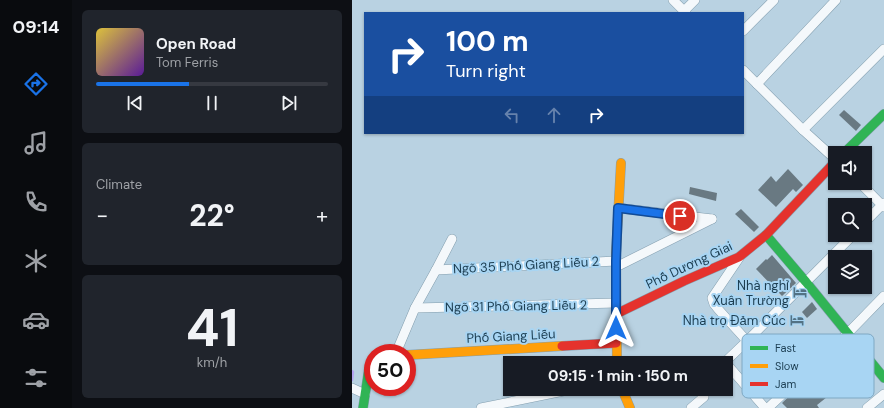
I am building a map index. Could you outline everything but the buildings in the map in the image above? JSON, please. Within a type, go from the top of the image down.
[{"type":"street","points":[[673,0],[685,12],[695,0]]},
{"type":"street","points":[[744,30],[774,0]]},
{"type":"street","points":[[757,84],[836,0]]},
{"type":"street","points":[[802,130],[884,49]]},
{"type":"street","points":[[744,71],[802,130],[828,153]]},
{"type":"street","points":[[851,146],[884,114]]},
{"type":"street","points":[[617,356],[616,264],[621,163]]},
{"type":"street","name":"Phố Dương Giai","points":[[616,314],[739,256],[766,235],[828,169]]},
{"type":"street","points":[[867,190],[883,205],[872,215]]},
{"type":"street","points":[[616,264],[712,220],[618,208]]},
{"type":"street","points":[[766,235],[848,333],[884,296]]},
{"type":"street","points":[[400,344],[415,308],[452,239]]},
{"type":"street","points":[[754,334],[845,242]]},
{"type":"street","points":[[739,256],[712,298],[718,309],[742,335]]},
{"type":"street","name":"Ngõ 35 Phố Giang Liễu 2","points":[[436,270],[616,264]]},
{"type":"street","name":"Ngõ 31 Phố Giang Liễu 2","points":[[415,308],[616,303]]},
{"type":"street","name":"Phố Giang Liễu","points":[[416,354],[616,343]]},
{"type":"street","points":[[742,346],[725,362],[742,382]]},
{"type":"street","points":[[874,366],[884,378]]},
{"type":"street","points":[[353,389],[364,394]]},
{"type":"street","points":[[867,408],[884,394]]},
{"type":"street","points":[[363,408],[365,396]]},
{"type":"street","points":[[481,408],[539,396]]},
{"type":"street","points":[[625,396],[630,408]]},
{"type":"street","points":[[691,408],[704,397]]},
{"type":"street","points":[[756,398],[765,408]]},
{"type":"street","points":[[768,408],[779,398]]},
{"type":"waterway","points":[[352,371],[352,380]]},
{"type":"traffic: fast","points":[[851,146],[884,114]]},
{"type":"traffic: fast","points":[[766,235],[848,334]]},
{"type":"traffic: fast","points":[[874,366],[884,378]]},
{"type":"traffic: fast","points":[[363,408],[365,396]]},
{"type":"traffic: slow","points":[[617,356],[616,253],[621,163]]},
{"type":"traffic: slow","points":[[416,354],[562,346]]},
{"type":"traffic: slow","points":[[625,396],[630,408]]},
{"type":"traffic: jam","points":[[616,314],[684,281],[739,257],[766,235],[828,169]]},
{"type":"traffic: jam","points":[[562,346],[616,343]]},
{"type":"place","name":"Nhà nghỉ Xuân Trường","points":[[800,292]]},
{"type":"place","name":"Nhà trọ Đảm Cúc","points":[[797,320]]},
{"type":"route","points":[[616,328],[618,208],[680,216]]}]
